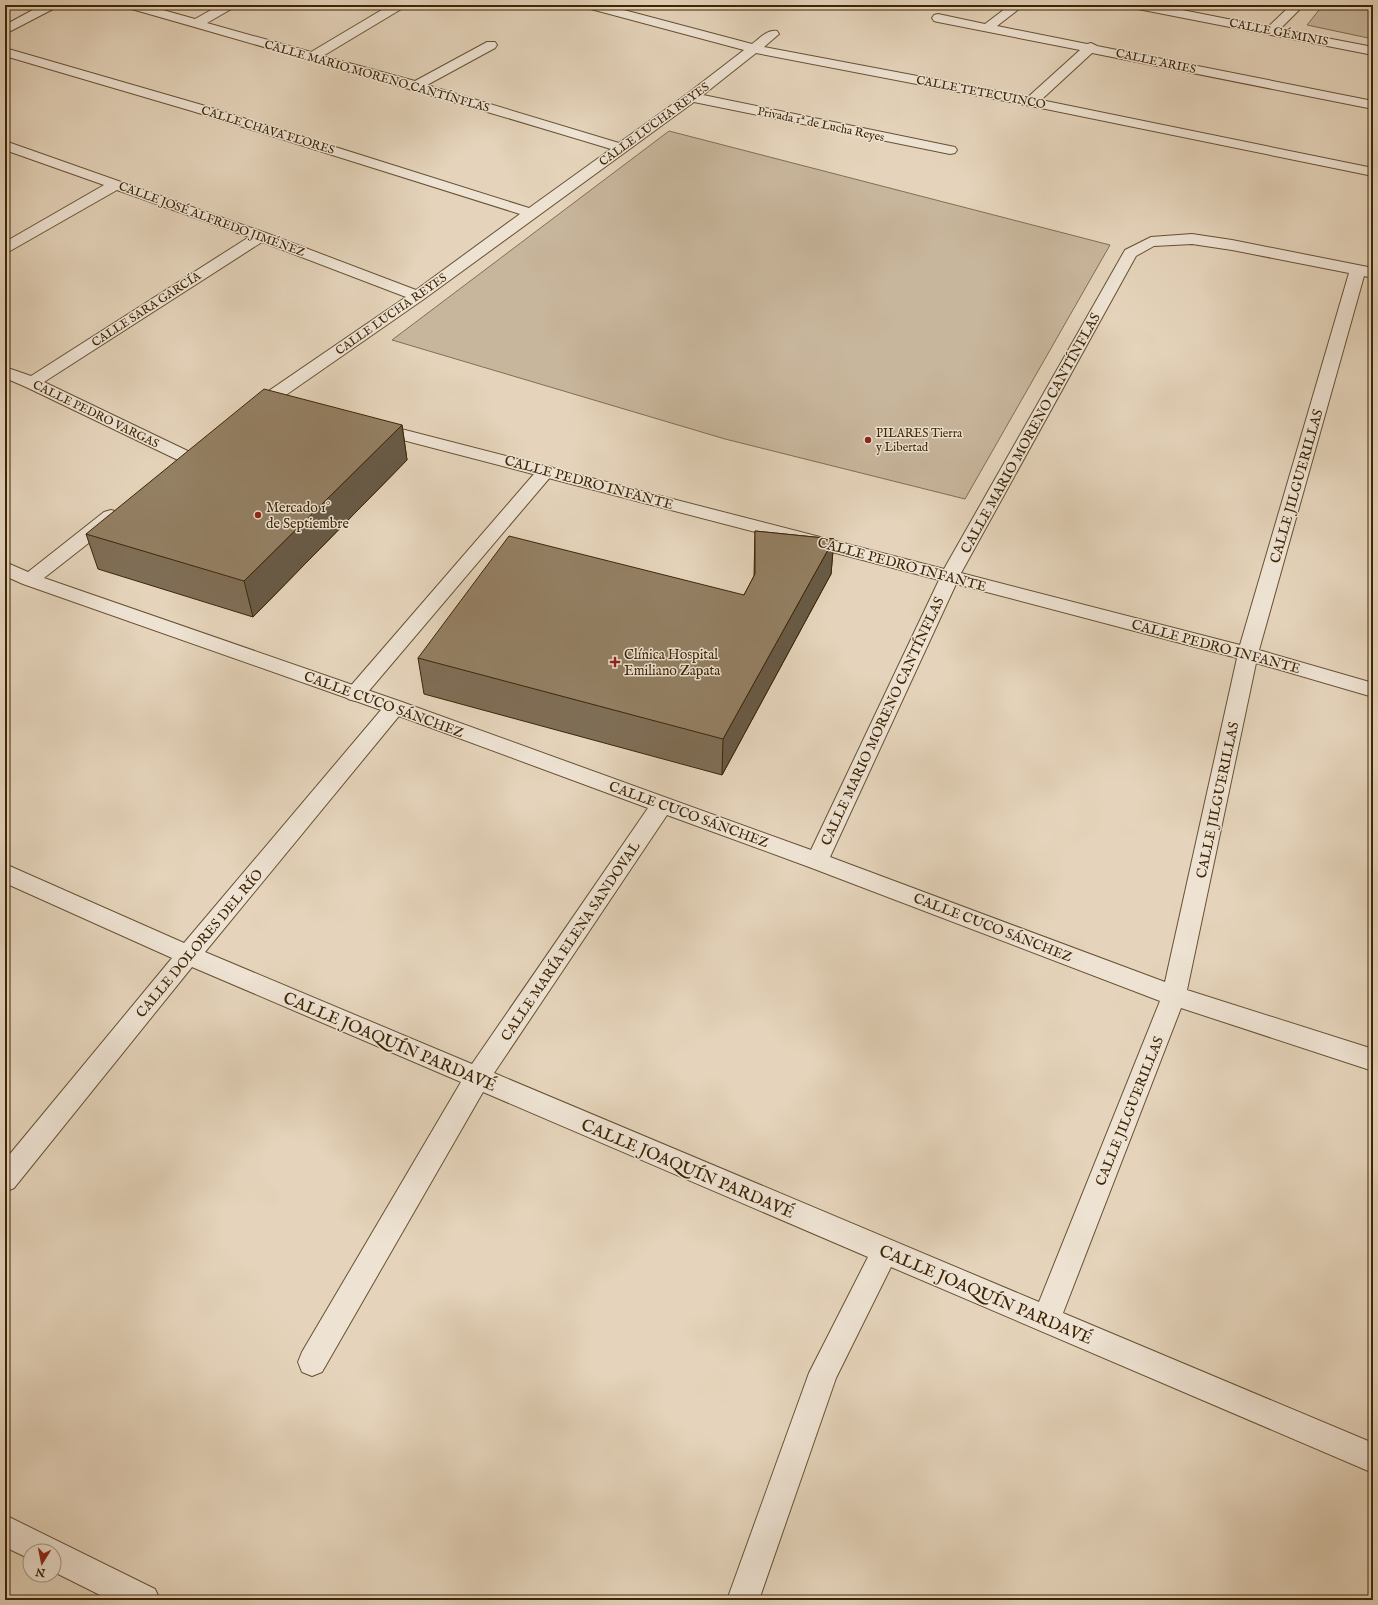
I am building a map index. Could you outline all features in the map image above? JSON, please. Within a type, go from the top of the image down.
[{"type":"street","points":[[5,30],[51,5]]},
{"type":"street","name":"CALLE MARIO MORENO CANTÍNFLAS","points":[[132,5],[416,86],[622,148]]},
{"type":"street","points":[[196,24],[229,5]]},
{"type":"street","points":[[312,57],[400,5]]},
{"type":"street","name":"CALLE TETECUINCO","points":[[590,5],[754,49],[1031,102],[1373,172]]},
{"type":"street","points":[[988,27],[1018,5]]},
{"type":"street","name":"CALLE GÉMINIS","points":[[1138,5],[1272,30],[1373,51]]},
{"type":"street","points":[[1272,30],[1298,5]]},
{"type":"street","name":"CALLE ARIES","points":[[938,18],[1091,47],[1373,105]]},
{"type":"street","name":"CALLE LUCHA REYES","points":[[243,417],[418,296],[692,97],[773,34]]},
{"type":"street","points":[[416,86],[491,45]]},
{"type":"street","points":[[1031,102],[1091,47]]},
{"type":"street","name":"CALLE CHAVA FLORES","points":[[5,52],[196,108],[531,213]]},
{"type":"street","name":"Privada 1ª de Lucha Reyes","points":[[692,97],[950,150]]},
{"type":"street","name":"CALLE JOSÉ ALFREDO JIMÉNEZ","points":[[5,145],[261,236],[418,296]]},
{"type":"street","points":[[5,248],[116,184]]},
{"type":"street","name":"CALLE SARA GARCÍA","points":[[32,383],[261,236]]},
{"type":"street","name":"CALLE MARIO MORENO CANTÍNFLAS","points":[[816,861],[950,576],[1130,253],[1151,242],[1192,239],[1232,245],[1365,271]]},
{"type":"street","name":"CALLE JILGUERILLAS","points":[[1046,1320],[1174,996],[1248,654],[1365,271]]},
{"type":"street","name":"CALLE PEDRO VARGAS","points":[[5,372],[32,383],[186,457]]},
{"type":"street","points":[[268,399],[291,405]]},
{"type":"street","name":"CALLE PEDRO INFANTE","points":[[361,423],[1248,654],[1373,690]]},
{"type":"street","points":[[355,694],[546,472]]},
{"type":"street","points":[[30,580],[124,506]]},
{"type":"street","name":"CALLE CUCO SÁNCHEZ","points":[[5,568],[30,580],[395,707],[816,861],[1174,996],[1373,1060]]},
{"type":"street","name":"CALLE DOLORES DEL RÍO","points":[[5,1180],[188,955],[395,707]]},
{"type":"street","name":"CALLE MARÍA ELENA SANDOVAL","points":[[312,1362],[477,1078],[662,805]]},
{"type":"street","name":"CALLE JOAQUÍN PARDAVÉ","points":[[5,873],[188,955],[1373,1458]]},
{"type":"street","points":[[743,1600],[823,1373],[885,1251]]},
{"type":"street","points":[[5,1530],[30,1543]]},
{"type":"street","points":[[62,1559],[144,1600]]},
{"type":"shaded area","points":[[1323,5],[1373,5],[1373,39],[1307,25]]},
{"type":"shaded area","points":[[669,131],[1110,245],[965,499],[725,439],[392,340]]},
{"type":"building","name":"Mercado 1° de Septiembre","points":[[264,389],[402,425],[244,581],[86,534]]},
{"type":"building","name":"Clínica Hospital Emiliano Zapata","points":[[755,531],[834,539],[723,739],[418,658],[509,536],[744,595],[755,574]]},
{"type":"place","name":"PILARES Tierra y Libertad","points":[[868,440]]},
{"type":"place","name":"Mercado 1° de Septiembre","points":[[258,515]]},
{"type":"place","name":"Clínica Hospital Emiliano Zapata","points":[[615,662]]}]
